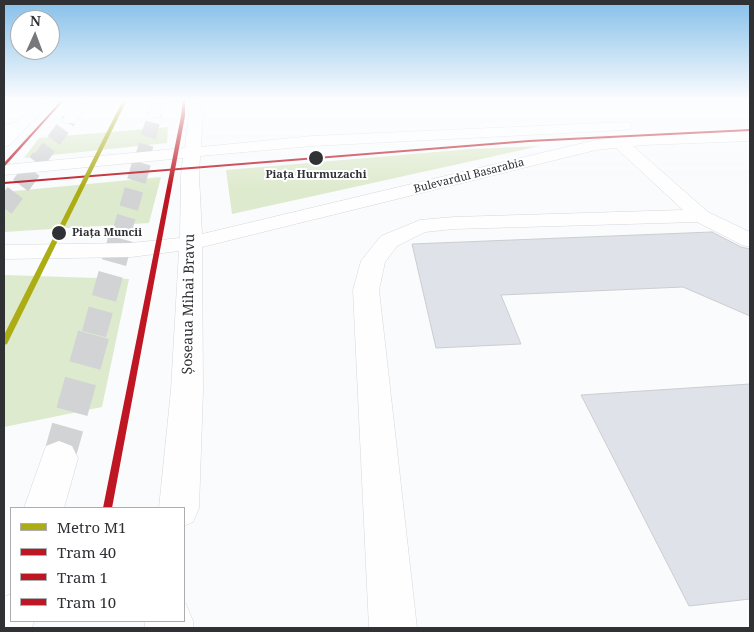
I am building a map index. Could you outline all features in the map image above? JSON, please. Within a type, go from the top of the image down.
[{"type":"main road","points":[[4,142],[16,129]]},
{"type":"main road","name":"Șoseaua Mihai Bravu","points":[[179,507],[188,390],[191,244],[190,176],[195,129]]},
{"type":"main road","points":[[4,170],[330,140],[549,129]]},
{"type":"main road","name":"Bulevardul Basarabia","points":[[4,252],[131,250],[191,244],[582,148],[619,142],[750,136]]},
{"type":"main road","points":[[619,142],[701,216],[750,240]]},
{"type":"main road","points":[[393,628],[366,290],[372,261],[389,241],[420,226],[454,223],[701,216]]},
{"type":"main road","points":[[44,507],[59,458]]},
{"type":"green space","points":[[139,129],[168,129],[167,143],[24,158],[39,138]]},
{"type":"green space","points":[[540,146],[232,214],[226,170],[471,149]]},
{"type":"green space","points":[[161,177],[149,223],[4,232],[4,192]]},
{"type":"green space","points":[[4,275],[129,279],[102,407],[4,427]]},
{"type":"building","points":[[712,232],[741,247],[750,249],[750,316],[683,287],[501,295],[521,344],[436,348],[412,244]]},
{"type":"building","points":[[750,384],[750,599],[689,606],[581,395]]},
{"type":"tunnel","points":[[40,159],[62,129]]},
{"type":"tunnel","points":[[142,159],[151,129]]},
{"type":"tunnel","points":[[4,208],[41,158]]},
{"type":"tunnel","points":[[121,235],[143,158]]},
{"type":"tunnel","points":[[94,334],[122,234]]},
{"type":"tunnel","points":[[59,458],[94,333]]},
{"type":"metro line","name":"M1","points":[[4,342],[110,129]]},
{"type":"tram line","name":"10","points":[[4,165],[36,129]]},
{"type":"tram line","name":"1","points":[[107,507],[180,129]]},
{"type":"tram line","name":"40","points":[[4,183],[529,141],[750,130]]},
{"type":"place","name":"Piața Hurmuzachi","points":[[316,158]]},
{"type":"place","name":"Piața Muncii","points":[[59,233]]}]
